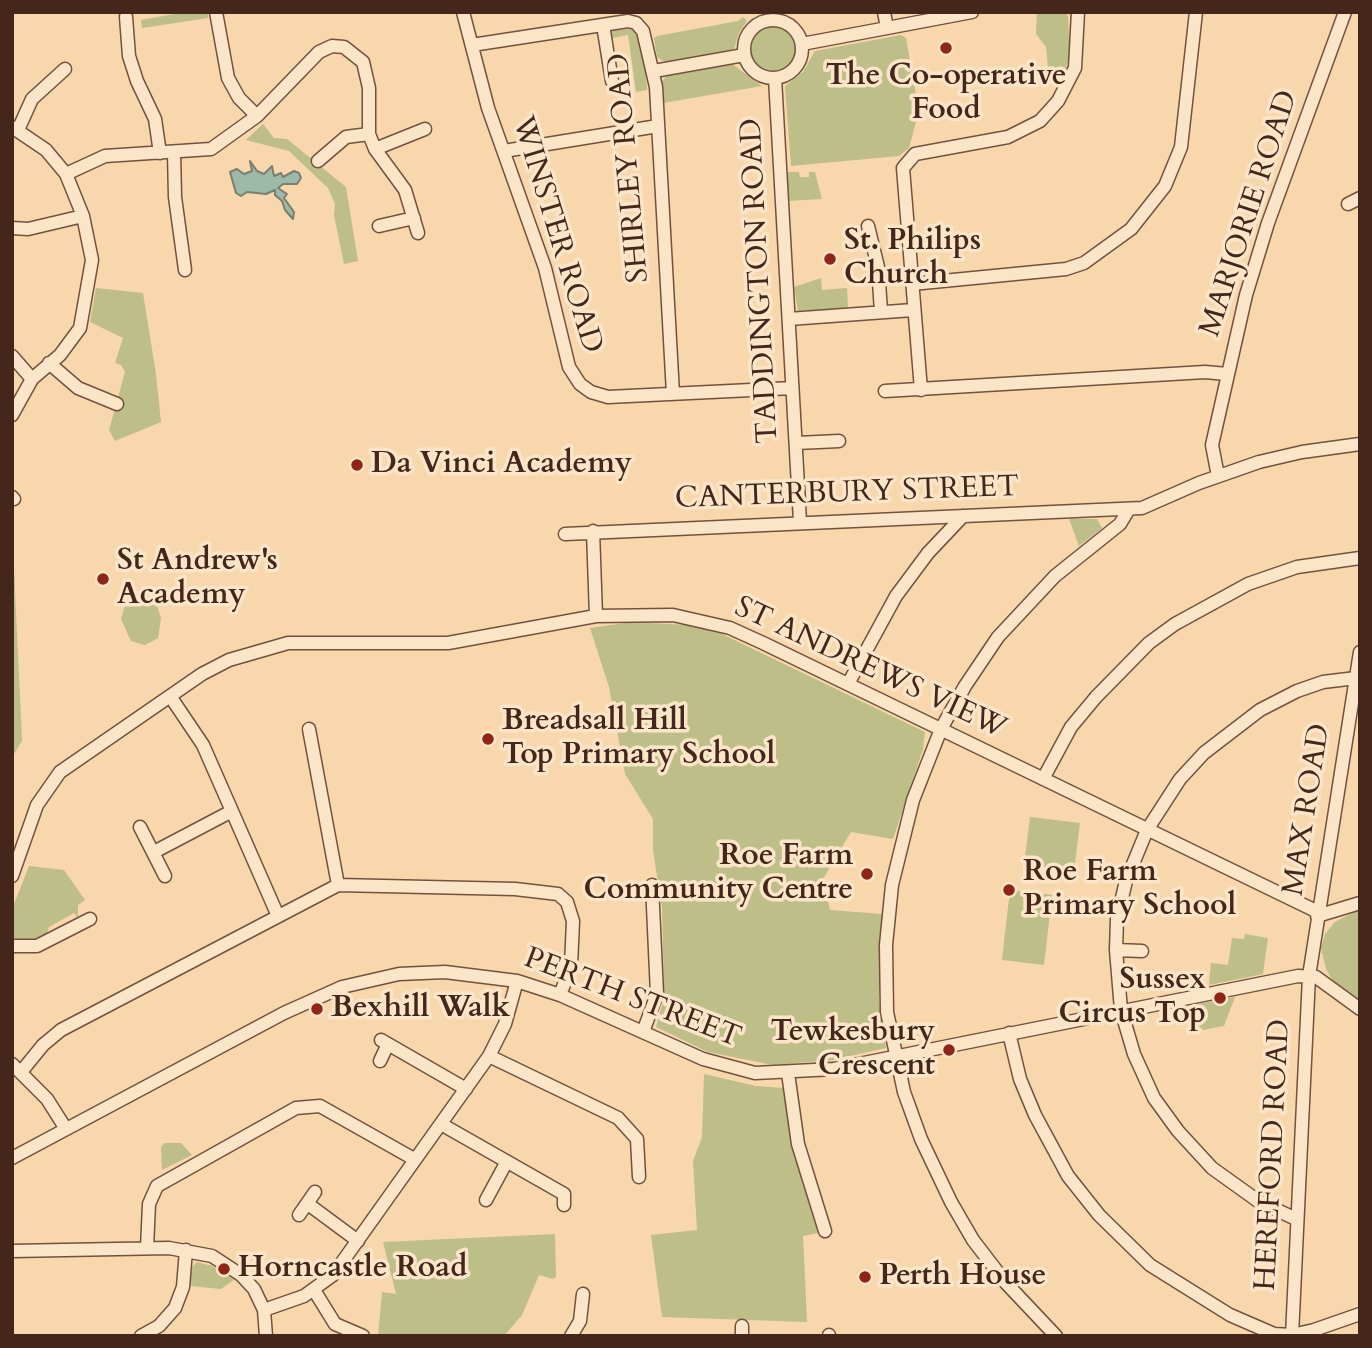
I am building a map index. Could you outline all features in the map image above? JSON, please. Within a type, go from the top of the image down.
[{"type":"street","points":[[216,12],[228,78],[239,98],[257,116]]},
{"type":"street","name":"WINSTER ROAD","points":[[463,12],[504,151],[545,268],[572,373],[584,388],[602,396],[792,388]]},
{"type":"street","points":[[884,12],[887,28]]},
{"type":"street","points":[[654,71],[744,55],[749,33],[769,16],[790,26],[802,44],[972,12]]},
{"type":"street","points":[[921,390],[901,177],[908,160],[915,155],[1008,137],[1040,121],[1058,101],[1075,68],[1078,12]]},
{"type":"street","points":[[912,284],[1066,269],[1084,263],[1131,229],[1165,186],[1181,147],[1196,12]]},
{"type":"street","name":"MARJORIE ROAD","points":[[1218,475],[1212,449],[1246,295],[1268,223],[1345,12]]},
{"type":"street","points":[[126,17],[129,56],[167,153],[184,270]]},
{"type":"street","name":"SHIRLEY ROAD","points":[[472,46],[628,21],[640,26],[654,71],[673,394]]},
{"type":"street","points":[[603,24],[612,80]]},
{"type":"street","name":"TADDINGTON ROAD","points":[[744,55],[752,69],[763,76],[775,78],[787,75],[796,66],[802,44]]},
{"type":"street","points":[[66,174],[105,156],[211,149],[257,116],[306,62],[332,46],[344,47],[358,55],[367,75],[369,134],[375,149],[405,190],[418,233]]},
{"type":"street","points":[[12,415],[32,379],[74,337],[83,317],[92,260],[83,216],[66,174],[46,150],[15,129],[32,99],[65,69]]},
{"type":"street","name":"TADDINGTON ROAD","points":[[775,78],[800,522]]},
{"type":"street","points":[[47,83],[58,94]]},
{"type":"street","points":[[504,151],[658,125]]},
{"type":"street","points":[[375,149],[425,129]]},
{"type":"street","points":[[318,161],[346,137],[369,134]]},
{"type":"street","points":[[12,228],[28,229],[83,216]]},
{"type":"street","points":[[379,226],[414,218]]},
{"type":"street","points":[[868,226],[878,267],[881,312]]},
{"type":"street","points":[[789,319],[914,310]]},
{"type":"street","points":[[12,356],[32,379]]},
{"type":"street","points":[[49,363],[78,388],[117,404]]},
{"type":"street","points":[[885,391],[1205,372],[1227,374]]},
{"type":"street","points":[[797,443],[839,441]]},
{"type":"street","name":"CANTERBURY STREET","points":[[565,534],[1148,507],[1218,475],[1287,455],[1360,444]]},
{"type":"street","points":[[1056,1336],[998,1274],[951,1202],[920,1139],[904,1092],[887,1012],[886,945],[892,885],[913,800],[941,729],[965,686],[998,637],[1055,576],[1124,520],[1129,509]]},
{"type":"street","points":[[1102,510],[1110,533]]},
{"type":"street","points":[[848,684],[896,596],[928,553],[963,516]]},
{"type":"street","points":[[593,531],[596,616]]},
{"type":"street","points":[[1043,779],[1071,727],[1096,696],[1149,643],[1175,624],[1248,584],[1297,567],[1360,558]]},
{"type":"street","name":"ST ANDREWS VIEW","points":[[12,876],[33,814],[53,779],[84,752],[229,660],[288,643],[450,643],[596,616],[673,615],[730,628],[1318,914]]},
{"type":"street","name":"MAX ROAD","points":[[1309,976],[1360,652]]},
{"type":"street","points":[[1296,1219],[1264,1205],[1230,1182],[1178,1131],[1145,1082],[1121,1010],[1115,950],[1122,894],[1147,830],[1180,779],[1230,730],[1260,710],[1297,691],[1323,682],[1356,678]]},
{"type":"street","points":[[170,696],[203,746],[278,916]]},
{"type":"street","points":[[309,729],[318,747],[338,885]]},
{"type":"street","points":[[154,852],[232,811]]},
{"type":"street","points":[[140,827],[165,876]]},
{"type":"street","points":[[66,1129],[47,1098],[17,1068],[61,1030],[338,885],[515,889],[558,894],[567,902],[573,920],[571,966],[559,995]]},
{"type":"street","points":[[643,1032],[654,1008],[656,994],[649,901],[652,885]]},
{"type":"street","points":[[1318,914],[1360,903]]},
{"type":"street","points":[[12,946],[37,946],[90,919]]},
{"type":"street","points":[[1115,950],[1142,951]]},
{"type":"street","name":"PERTH STREET","points":[[12,1158],[284,1013],[364,980],[421,972],[477,974],[517,981],[559,995],[727,1067],[755,1073],[832,1070],[1121,1010],[1309,976]]},
{"type":"street","points":[[1309,976],[1316,978],[1360,1009]]},
{"type":"street","name":"HEREFORD ROAD","points":[[1292,1335],[1309,976]]},
{"type":"street","points":[[264,1310],[314,1290],[333,1275],[489,1056],[505,1024],[517,981]]},
{"type":"street","points":[[1009,1033],[1020,1079],[1044,1134],[1076,1187],[1116,1233],[1150,1265],[1210,1304],[1275,1334],[1292,1335],[1360,1314]]},
{"type":"street","points":[[380,1061],[384,1043],[466,1089]]},
{"type":"street","points":[[489,1056],[618,1118],[637,1139],[639,1177]]},
{"type":"street","points":[[788,1073],[798,1144],[825,1231]]},
{"type":"street","points":[[147,1248],[149,1203],[158,1186],[296,1108],[320,1106],[414,1159]]},
{"type":"street","points":[[441,1124],[564,1194],[564,1205]]},
{"type":"street","points":[[486,1200],[498,1190],[506,1163]]},
{"type":"street","points":[[299,1215],[312,1198],[358,1241]]},
{"type":"street","points":[[12,1251],[147,1248],[186,1250],[216,1258],[242,1275],[257,1295],[264,1310],[266,1336]]},
{"type":"street","points":[[141,1336],[159,1326],[175,1308],[183,1287],[186,1250]]},
{"type":"street","points":[[314,1290],[335,1324],[363,1336]]},
{"type":"street","points":[[571,1336],[580,1321],[583,1294]]},
{"type":"green space","points":[[186,12],[208,12],[208,18],[142,28],[141,20]]},
{"type":"green space","points":[[1037,12],[1066,12],[1068,17],[1070,57],[1062,80],[1049,79],[1046,47],[1036,34]]},
{"type":"green space","points":[[743,17],[747,21],[739,33],[734,49],[665,62],[657,57],[654,38],[657,36],[738,21]]},
{"type":"green space","points":[[773,26],[789,33],[796,49],[789,65],[773,72],[757,65],[750,49],[757,33]]},
{"type":"green space","points":[[630,29],[636,32],[646,72],[647,90],[636,92],[628,35],[612,38],[610,31]]},
{"type":"green space","points":[[901,35],[906,38],[919,111],[909,148],[899,156],[791,166],[785,86],[803,72],[815,51]]},
{"type":"green space","points":[[732,64],[762,86],[663,103],[661,83],[667,75]]},
{"type":"green space","points":[[263,124],[274,138],[287,139],[346,187],[358,261],[344,264],[334,215],[335,204],[328,188],[289,151],[246,140]]},
{"type":"green space","points":[[786,172],[799,172],[800,177],[809,177],[809,172],[815,172],[822,199],[788,201]]},
{"type":"green space","points":[[821,278],[822,290],[847,288],[848,308],[798,311],[794,287]]},
{"type":"green space","points":[[96,288],[143,293],[156,374],[161,422],[115,441],[109,430],[125,372],[121,365],[115,363],[123,338],[90,322]]},
{"type":"green space","points":[[1069,519],[1097,519],[1102,528],[1079,546]]},
{"type":"green space","points":[[12,524],[22,741],[12,757]]},
{"type":"green space","points":[[136,597],[156,603],[161,618],[158,638],[145,645],[131,641],[121,619],[125,605]]},
{"type":"green space","points":[[632,622],[688,625],[722,634],[925,732],[923,749],[893,839],[851,832],[823,879],[830,910],[882,914],[879,1001],[886,1048],[832,1060],[773,1065],[708,1052],[656,1027],[664,998],[662,907],[653,851],[653,819],[625,774],[609,687],[590,628]]},
{"type":"green space","points":[[1030,817],[1080,823],[1074,871],[1024,865]]},
{"type":"green space","points":[[29,866],[64,870],[85,900],[78,905],[78,919],[74,913],[49,927],[46,937],[12,940],[12,909]]},
{"type":"green space","points":[[1010,890],[1052,895],[1044,965],[1002,960]]},
{"type":"green space","points":[[1360,909],[1360,1003],[1335,985],[1326,969],[1321,948],[1325,934],[1335,922]]},
{"type":"green space","points":[[1245,934],[1268,938],[1263,974],[1209,985],[1211,963],[1228,965],[1232,938],[1244,939]]},
{"type":"green space","points":[[1235,997],[1224,1026],[1203,1030],[1182,1007]]},
{"type":"green space","points":[[704,1074],[756,1086],[784,1088],[798,1161],[818,1233],[803,1236],[807,1322],[662,1317],[651,1235],[697,1230],[693,1161],[702,1137]]},
{"type":"green space","points":[[165,1143],[181,1143],[192,1155],[162,1170],[161,1147]]},
{"type":"green space","points":[[555,1234],[556,1277],[553,1279],[539,1275],[522,1315],[504,1336],[378,1336],[382,1292],[396,1294],[383,1242]]},
{"type":"green space","points":[[197,1262],[212,1266],[234,1280],[221,1289],[190,1286],[192,1267]]},
{"type":"shaded area","points":[[250,161],[257,171],[264,174],[272,166],[274,176],[281,173],[283,177],[294,171],[299,173],[301,178],[297,184],[283,184],[278,188],[287,194],[284,198],[294,212],[293,219],[275,195],[275,190],[266,194],[247,192],[241,196],[236,193],[230,172],[237,169],[244,174],[252,171]]},
{"type":"place","name":"The Co-operative Food","points":[[946,48]]},
{"type":"place","name":"St. Philips Church","points":[[830,259]]},
{"type":"place","name":"Da Vinci Academy","points":[[357,465]]},
{"type":"place","name":"St Andrew's Academy","points":[[103,579]]},
{"type":"place","name":"Breadsall Hill Top Primary School","points":[[488,739]]},
{"type":"place","name":"Roe Farm Community Centre","points":[[867,874]]},
{"type":"place","name":"Roe Farm Primary School","points":[[1009,890]]},
{"type":"place","name":"Sussex Circus Top","points":[[1220,998]]},
{"type":"place","name":"Bexhill Walk","points":[[317,1009]]},
{"type":"place","name":"Tewkesbury Crescent","points":[[949,1050]]},
{"type":"place","name":"Horncastle Road","points":[[224,1269]]},
{"type":"place","name":"Perth House","points":[[865,1277]]}]
